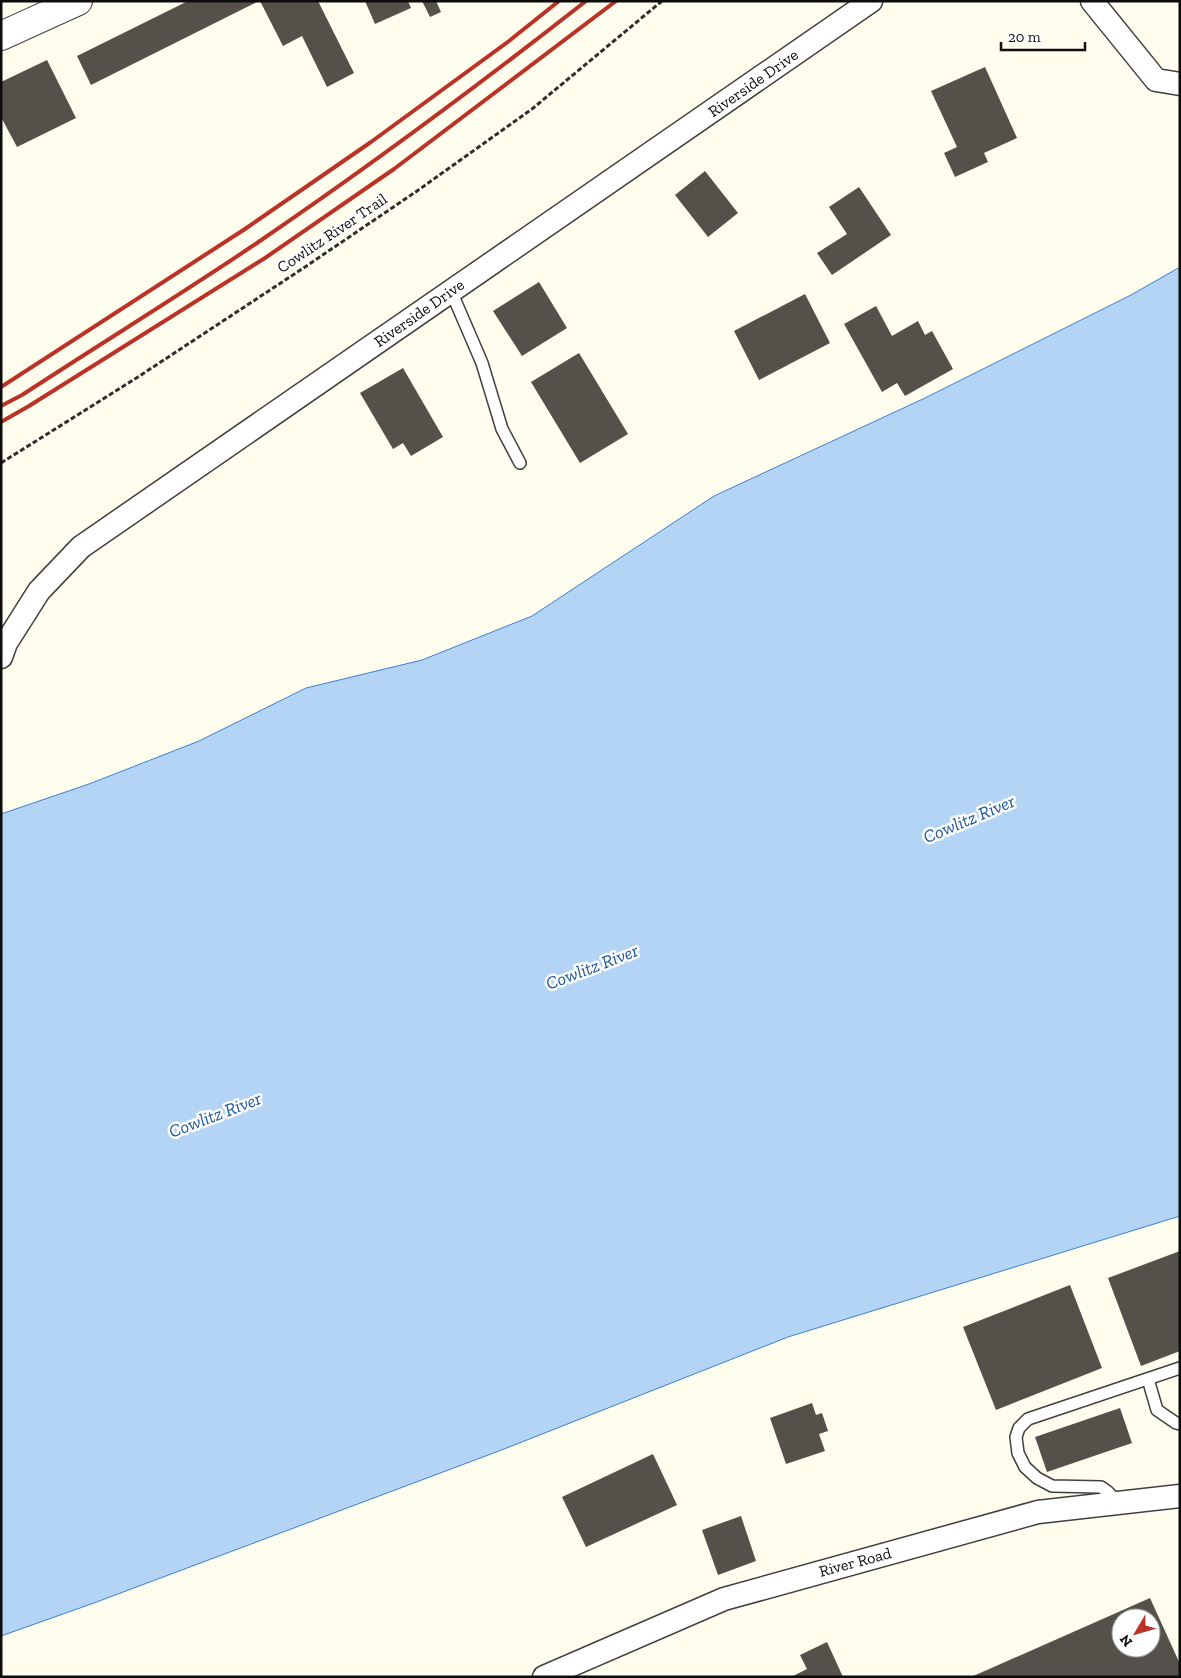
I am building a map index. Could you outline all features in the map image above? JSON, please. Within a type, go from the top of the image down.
[{"type":"street","points":[[1,36],[78,1]]},
{"type":"street","name":"Riverside Drive","points":[[1,657],[6,644],[38,590],[81,547],[871,1]]},
{"type":"street","points":[[1092,1],[1156,80],[1180,84]]},
{"type":"street","name":"River Road","points":[[544,1677],[724,1599],[1038,1512],[1180,1496]]},
{"type":"lane","points":[[451,291],[482,363],[502,429],[520,463]]},
{"type":"lane","points":[[1118,1503],[1101,1487],[1052,1486],[1037,1478],[1026,1467],[1018,1454],[1016,1437],[1019,1428],[1028,1419],[1180,1368]]},
{"type":"lane","points":[[1148,1379],[1157,1410],[1180,1424]]},
{"type":"path","name":"Cowlitz River Trail","points":[[1,463],[154,367],[424,185],[532,109],[662,1]]},
{"type":"water","name":"Cowlitz River","points":[[1180,267],[1180,1216],[788,1337],[499,1451],[1,1636],[1,814],[89,784],[199,741],[306,688],[422,660],[532,616],[714,496],[925,398],[1131,295]]},
{"type":"building","points":[[188,1],[259,1],[91,85],[77,56]]},
{"type":"building","points":[[260,1],[318,1],[354,73],[327,87],[302,36],[283,46]]},
{"type":"building","points":[[365,1],[408,1],[411,8],[375,24]]},
{"type":"building","points":[[422,1],[436,1],[441,12],[430,17]]},
{"type":"building","points":[[47,60],[76,118],[17,147],[1,117],[1,82]]},
{"type":"building","points":[[985,67],[1017,138],[984,153],[988,162],[955,177],[944,153],[957,147],[931,91]]},
{"type":"building","points":[[705,171],[738,213],[708,237],[675,195]]},
{"type":"building","points":[[859,187],[891,235],[832,275],[817,253],[847,234],[829,207]]},
{"type":"building","points":[[539,282],[567,328],[522,356],[493,311]]},
{"type":"building","points":[[805,294],[830,343],[759,380],[734,331]]},
{"type":"building","points":[[876,306],[892,336],[918,321],[925,335],[932,331],[953,369],[905,396],[897,383],[882,392],[844,324]]},
{"type":"building","points":[[579,353],[628,434],[580,463],[531,382]]},
{"type":"building","points":[[403,368],[443,437],[411,456],[403,443],[393,449],[360,393]]},
{"type":"building","points":[[1180,1251],[1180,1351],[1141,1366],[1108,1278]]},
{"type":"building","points":[[1070,1285],[1102,1368],[996,1410],[963,1327]]},
{"type":"building","points":[[812,1403],[816,1415],[822,1413],[828,1431],[819,1434],[825,1451],[786,1464],[770,1418]]},
{"type":"building","points":[[1120,1408],[1132,1443],[1047,1472],[1035,1437]]},
{"type":"building","points":[[653,1454],[677,1505],[586,1547],[562,1497]]},
{"type":"building","points":[[741,1516],[756,1561],[718,1575],[702,1530]]},
{"type":"building","points":[[1150,1598],[1155,1608],[1127,1608]]},
{"type":"building","points":[[1111,1615],[1111,1658],[1161,1658],[1161,1622],[1180,1664],[1180,1677],[971,1677]]},
{"type":"building","points":[[827,1642],[843,1677],[791,1677],[807,1669],[800,1655]]},
{"type":"railway","points":[[1,387],[245,229],[371,142],[509,41],[559,1]]},
{"type":"railway","points":[[1,406],[22,395],[228,262],[341,185],[424,125],[586,1]]},
{"type":"railway","points":[[1,422],[265,258],[394,169],[616,1]]}]
